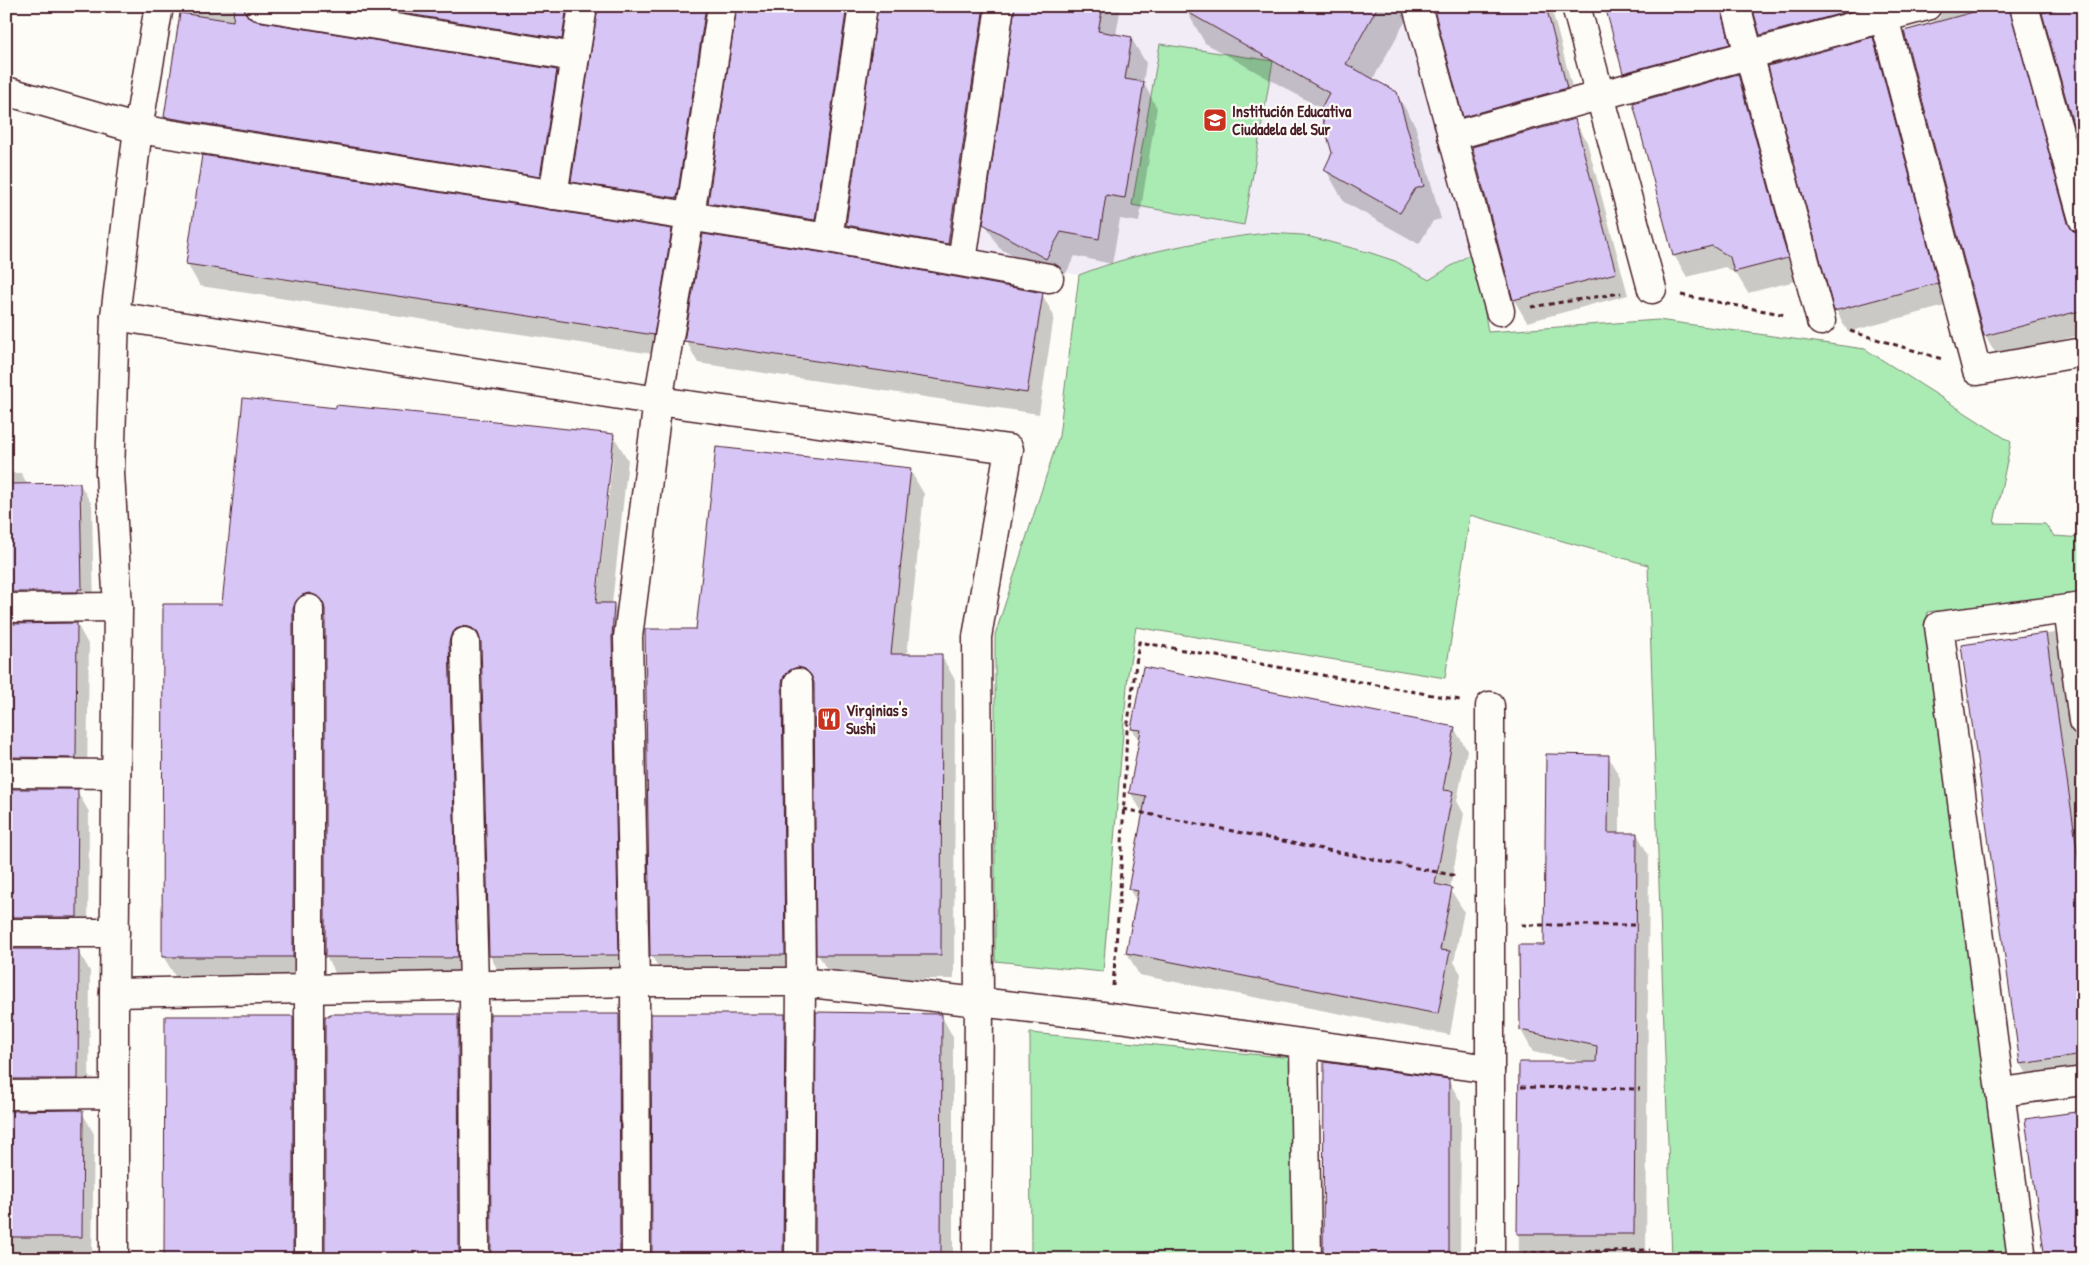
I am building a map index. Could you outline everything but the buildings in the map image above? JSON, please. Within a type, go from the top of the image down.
[{"type":"street","points":[[114,1259],[114,993],[118,607],[110,473],[115,316],[138,129],[159,6]]},
{"type":"street","points":[[260,6],[575,57]]},
{"type":"street","points":[[553,196],[583,6]]},
{"type":"street","points":[[636,1259],[635,982],[628,637],[658,401],[690,216],[722,6]]},
{"type":"street","points":[[828,238],[863,6]]},
{"type":"street","points":[[962,261],[1000,6]]},
{"type":"street","points":[[1417,6],[1500,311]]},
{"type":"street","points":[[1576,6],[1652,289]]},
{"type":"street","points":[[1736,6],[1821,321]]},
{"type":"street","points":[[1452,136],[1600,97],[1883,12],[1927,6]]},
{"type":"street","points":[[2024,6],[2083,219]]},
{"type":"street","points":[[1883,12],[1977,371],[2083,352]]},
{"type":"street","points":[[6,91],[138,129],[828,238],[1049,278]]},
{"type":"street","points":[[115,316],[658,401],[1009,448],[977,637],[979,1003],[977,1259]]},
{"type":"street","points":[[6,608],[118,607]]},
{"type":"street","points":[[2022,1259],[2002,1092],[1939,626],[2075,608],[2083,721]]},
{"type":"street","points":[[309,609],[309,1259]]},
{"type":"street","points":[[465,642],[474,985],[475,1259]]},
{"type":"street","points":[[798,683],[801,982],[799,1259]]},
{"type":"street","points":[[1490,706],[1490,1256]]},
{"type":"street","points":[[6,773],[116,774]]},
{"type":"street","points":[[6,934],[115,933]]},
{"type":"street","points":[[114,993],[635,982],[801,982],[1111,1017],[1304,1045],[1490,1078]]},
{"type":"street","points":[[1304,1045],[1308,1259]]},
{"type":"street","points":[[2002,1092],[2083,1080]]},
{"type":"street","points":[[6,1095],[114,1094]]},
{"type":"path","points":[[1500,311],[1652,289],[1821,321],[1977,371]]},
{"type":"path","points":[[1111,1017],[1120,891],[1127,730],[1139,642],[1490,706]]},
{"type":"path","points":[[1123,809],[1490,883]]},
{"type":"path","points":[[1490,926],[1636,925]]},
{"type":"path","points":[[1490,1078],[1640,1090]]},
{"type":"path","points":[[1490,1256],[1650,1250]]},
{"type":"shaded area","name":"Institución Educativa Ciudadela del Sur","points":[[1009,6],[1408,6],[1475,251],[1429,280],[1394,261],[1303,235],[1267,233],[1224,238],[1107,264],[1079,275],[972,254]]},
{"type":"green space","points":[[1160,44],[1273,61],[1244,225],[1132,205]]},
{"type":"green space","points":[[1267,233],[1303,235],[1371,253],[1395,261],[1429,280],[1475,251],[1488,332],[1658,320],[1865,349],[2011,442],[1994,523],[2045,524],[2054,536],[2083,538],[2083,594],[1927,612],[2010,1259],[1672,1259],[1648,565],[1470,515],[1445,678],[1136,627],[1128,674],[1103,972],[995,961],[995,635],[1059,436],[1079,275],[1148,253],[1220,239]]},
{"type":"green space","points":[[1030,1033],[1293,1058],[1293,1259],[1031,1259]]},
{"type":"place","name":"Institución Educativa Ciudadela del Sur","points":[[1215,120]]},
{"type":"place","name":"Virginias's Sushi","points":[[829,719]]}]
